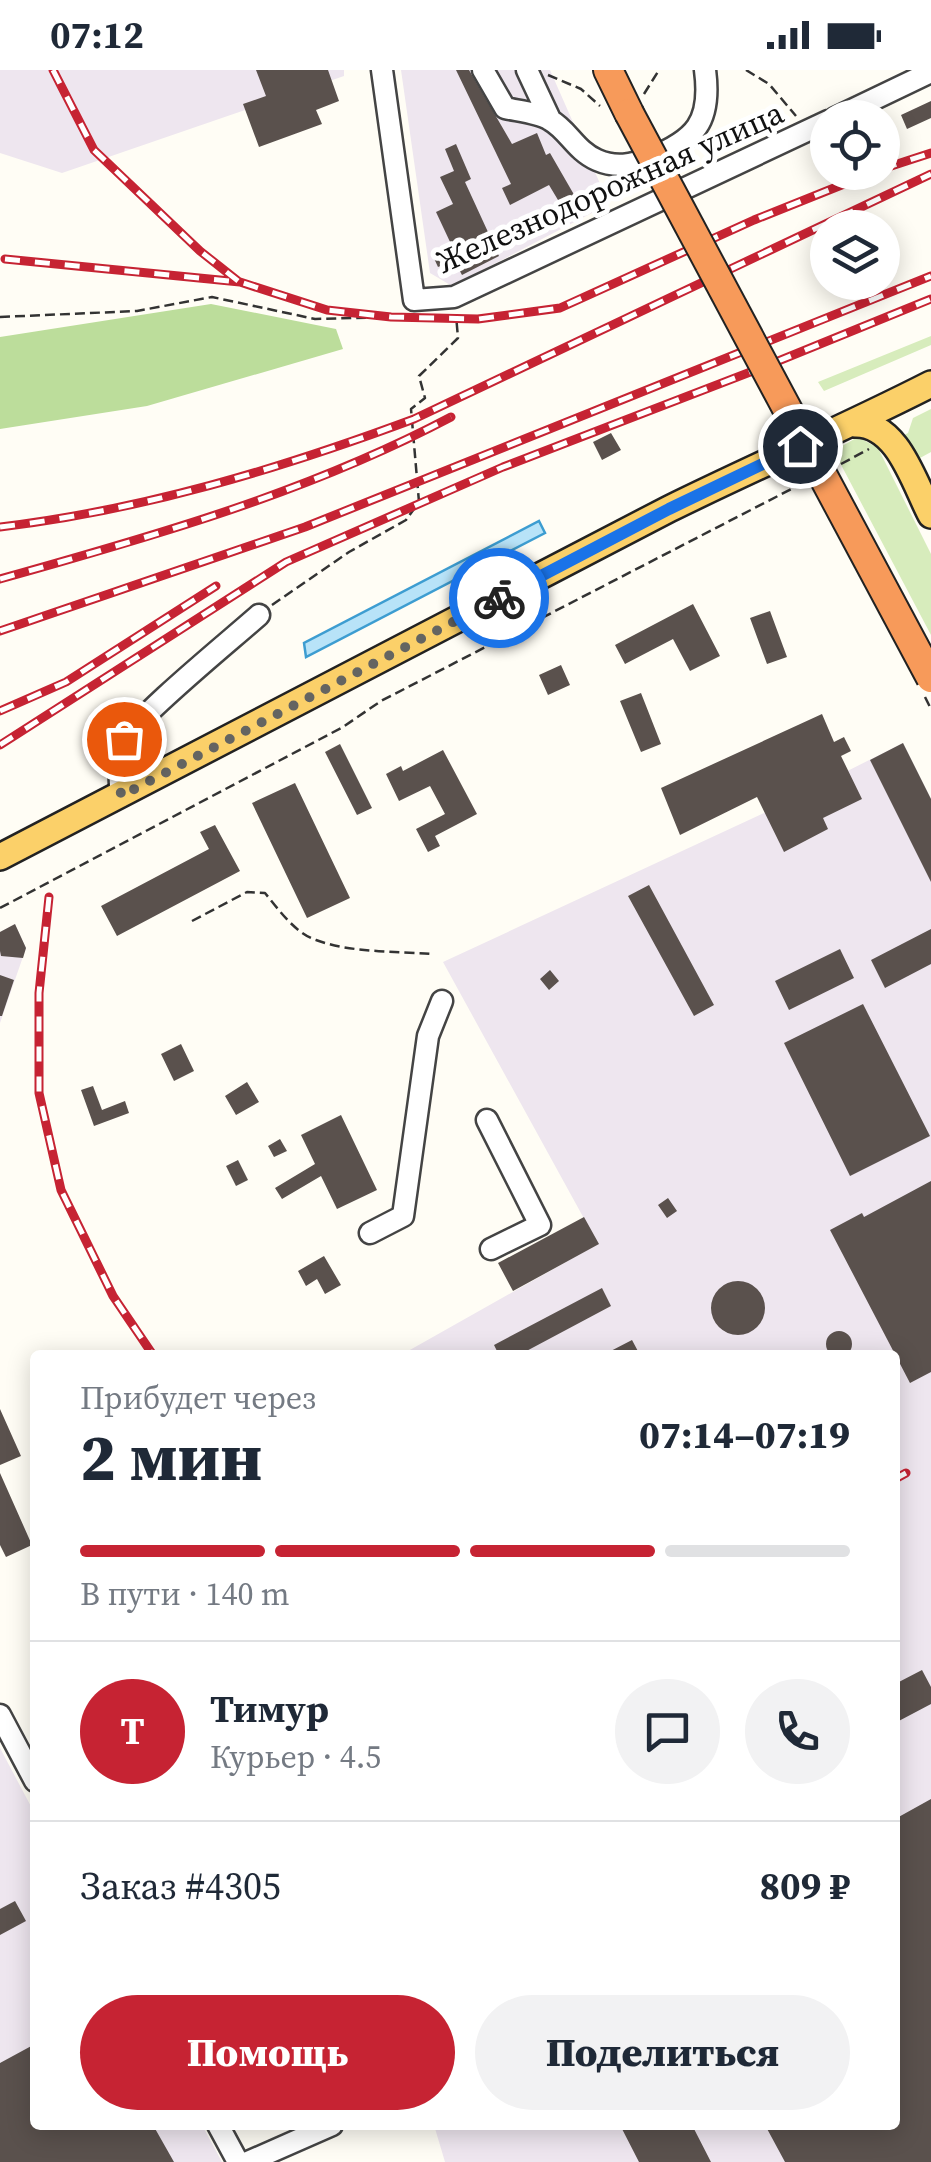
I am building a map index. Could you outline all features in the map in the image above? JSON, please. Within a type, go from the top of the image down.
[{"type":"highway","points":[[608,70],[634,108],[931,678]]},
{"type":"main road","points":[[0,857],[669,509],[925,387]]},
{"type":"main road","points":[[890,438],[898,415],[925,387]]},
{"type":"main road","points":[[854,424],[868,423],[890,438],[931,515]]},
{"type":"street","points":[[382,70],[414,300]]},
{"type":"street","points":[[483,70],[505,108],[550,120]]},
{"type":"street","points":[[527,70],[550,120],[575,146],[597,160],[618,166],[680,146],[693,135],[708,89],[705,70]]},
{"type":"street","name":"Железнодорожная улица","points":[[873,100],[931,72]]},
{"type":"street","name":"Железнодорожная улица","points":[[414,300],[454,297],[810,130]]},
{"type":"street","points":[[121,796],[124,739],[164,698],[259,615]]},
{"type":"street","points":[[370,1233],[403,1216],[428,1036],[442,1001]]},
{"type":"street","points":[[487,1120],[540,1225],[490,1249]]},
{"type":"street","points":[[0,1716],[30,1772]]},
{"type":"street","points":[[221,2130],[238,2162]]},
{"type":"street","points":[[248,2162],[321,2130]]},
{"type":"path","points":[[538,70],[581,90],[596,105]]},
{"type":"path","points":[[634,108],[658,70]]},
{"type":"path","points":[[746,70],[810,119]]},
{"type":"path","points":[[0,317],[137,311],[212,297],[315,319],[390,317],[414,300]]},
{"type":"path","points":[[259,615],[313,575],[406,520],[419,502],[411,409],[425,398],[419,376],[458,338],[454,297]]},
{"type":"path","points":[[840,464],[890,438]]},
{"type":"path","points":[[0,908],[343,727],[381,700],[807,481]]},
{"type":"path","points":[[192,921],[247,892],[265,893],[291,924],[314,940],[362,949],[432,954]]},
{"type":"shaded area","points":[[0,70],[344,70],[344,76],[62,173],[0,153]]},
{"type":"shaded area","points":[[401,70],[550,70],[609,204],[452,286],[430,273]]},
{"type":"shaded area","points":[[903,743],[931,799],[931,2162],[445,2162],[435,2130],[900,2130],[900,1350],[410,1350],[598,1244],[443,962],[764,813]]},
{"type":"shaded area","points":[[15,924],[26,948],[0,1023],[0,932]]},
{"type":"shaded area","points":[[0,1748],[30,1805],[30,2130],[205,2130],[222,2162],[0,2162]]},
{"type":"green space","points":[[211,304],[336,329],[343,349],[147,406],[0,429],[0,337]]},
{"type":"green space","points":[[931,336],[931,345],[824,391],[818,382]]},
{"type":"green space","points":[[931,409],[931,452],[909,464],[899,438],[908,433],[913,418]]},
{"type":"green space","points":[[858,437],[878,448],[931,554],[931,635],[838,459],[842,446]]},
{"type":"water","points":[[539,521],[545,533],[306,657],[304,643]]},
{"type":"building","points":[[256,70],[328,70],[339,101],[316,110],[322,124],[259,147],[243,104],[266,96]]},
{"type":"building","points":[[456,70],[469,70],[512,144],[537,133],[546,155],[550,153],[584,212],[570,220],[549,185],[510,205],[502,188],[511,184]]},
{"type":"building","points":[[931,101],[931,118],[907,129],[901,115]]},
{"type":"building","points":[[456,144],[471,179],[465,182],[499,256],[462,275],[454,260],[438,267],[432,254],[451,244],[436,212],[453,204],[440,177],[454,171],[445,149]]},
{"type":"building","points":[[611,433],[621,450],[602,460],[593,442]]},
{"type":"building","points":[[693,604],[720,656],[690,671],[673,639],[625,664],[615,645]]},
{"type":"building","points":[[770,611],[787,657],[767,664],[750,618]]},
{"type":"building","points":[[561,665],[570,685],[548,695],[539,675]]},
{"type":"building","points":[[641,693],[661,744],[641,752],[620,701]]},
{"type":"building","points":[[822,714],[834,742],[844,737],[851,751],[841,756],[862,799],[823,818],[828,829],[784,852],[757,797],[680,835],[661,788]]},
{"type":"building","points":[[903,743],[931,799],[931,882],[870,760]]},
{"type":"building","points":[[340,744],[372,808],[357,815],[325,752]]},
{"type":"building","points":[[443,750],[477,814],[435,836],[440,846],[428,852],[416,829],[445,814],[430,786],[399,801],[386,774],[401,766],[403,771]]},
{"type":"building","points":[[295,783],[350,898],[307,918],[252,803]]},
{"type":"building","points":[[215,825],[240,871],[117,936],[101,906],[209,849],[200,832]]},
{"type":"building","points":[[649,885],[714,1005],[694,1016],[628,896]]},
{"type":"building","points":[[15,924],[26,948],[23,958],[1,956],[0,932]]},
{"type":"building","points":[[931,929],[931,964],[885,988],[871,960]]},
{"type":"building","points":[[840,949],[854,978],[789,1010],[775,981]]},
{"type":"building","points":[[550,970],[559,981],[549,990],[540,979]]},
{"type":"building","points":[[0,975],[14,980],[2,1016],[0,1016]]},
{"type":"building","points":[[863,1004],[930,1136],[850,1176],[784,1043]]},
{"type":"building","points":[[181,1044],[194,1071],[174,1081],[161,1054]]},
{"type":"building","points":[[247,1082],[259,1102],[236,1115],[225,1096]]},
{"type":"building","points":[[93,1086],[102,1110],[125,1101],[129,1113],[94,1126],[81,1090]]},
{"type":"building","points":[[341,1115],[377,1190],[337,1209],[321,1176],[282,1199],[275,1188],[315,1164],[301,1135]]},
{"type":"building","points":[[280,1139],[287,1151],[274,1157],[268,1146]]},
{"type":"building","points":[[238,1160],[248,1180],[236,1186],[226,1166]]},
{"type":"building","points":[[931,1181],[931,1372],[910,1383],[900,1364],[900,1350],[893,1350],[830,1230],[862,1213],[864,1217]]},
{"type":"building","points":[[668,1198],[677,1211],[667,1218],[658,1205]]},
{"type":"building","points":[[584,1217],[599,1244],[513,1291],[498,1263]]},
{"type":"building","points":[[324,1256],[341,1285],[325,1294],[317,1279],[306,1286],[298,1271]]},
{"type":"building","points":[[738,1281],[757,1289],[765,1308],[757,1327],[738,1335],[719,1327],[711,1308],[719,1289]]},
{"type":"building","points":[[602,1288],[611,1306],[528,1350],[496,1350],[494,1345]]},
{"type":"building","points":[[834,1332],[844,1332],[851,1339],[850,1350],[827,1349],[827,1339]]},
{"type":"building","points":[[632,1340],[637,1350],[613,1350]]},
{"type":"building","points":[[0,1409],[21,1456],[0,1465]]},
{"type":"building","points":[[0,1473],[30,1546],[6,1557],[0,1545]]},
{"type":"building","points":[[922,1670],[931,1687],[931,1704],[900,1720],[900,1681]]},
{"type":"building","points":[[931,1799],[931,2162],[785,2162],[768,2130],[900,2130],[900,1816]]},
{"type":"building","points":[[15,1901],[26,1921],[0,1935],[0,1909]]},
{"type":"building","points":[[30,2047],[30,2130],[156,2130],[174,2162],[0,2162],[0,2063]]},
{"type":"building","points":[[623,2130],[695,2130],[711,2162],[639,2162]]},
{"type":"railway","points":[[53,70],[94,150],[200,251],[238,281]]},
{"type":"railway","points":[[900,163],[931,153]]},
{"type":"railway","points":[[0,527],[158,499],[312,455],[414,419],[931,174]]},
{"type":"railway","points":[[5,259],[240,282],[327,310],[391,317],[478,319],[560,308],[829,190]]},
{"type":"railway","points":[[0,631],[305,527],[931,276]]},
{"type":"railway","points":[[0,745],[286,562],[503,467],[931,299]]},
{"type":"railway","points":[[0,579],[173,529],[287,490],[451,417]]},
{"type":"railway","points":[[0,711],[66,682],[216,586]]},
{"type":"railway","points":[[49,897],[39,993],[39,1093],[61,1190],[113,1296],[150,1350]]},
{"type":"railway","points":[[900,1476],[906,1473]]},
{"type":"way so far","points":[[124,739],[121,796],[499,598]]},
{"type":"route","points":[[499,598],[800,446]]}]
